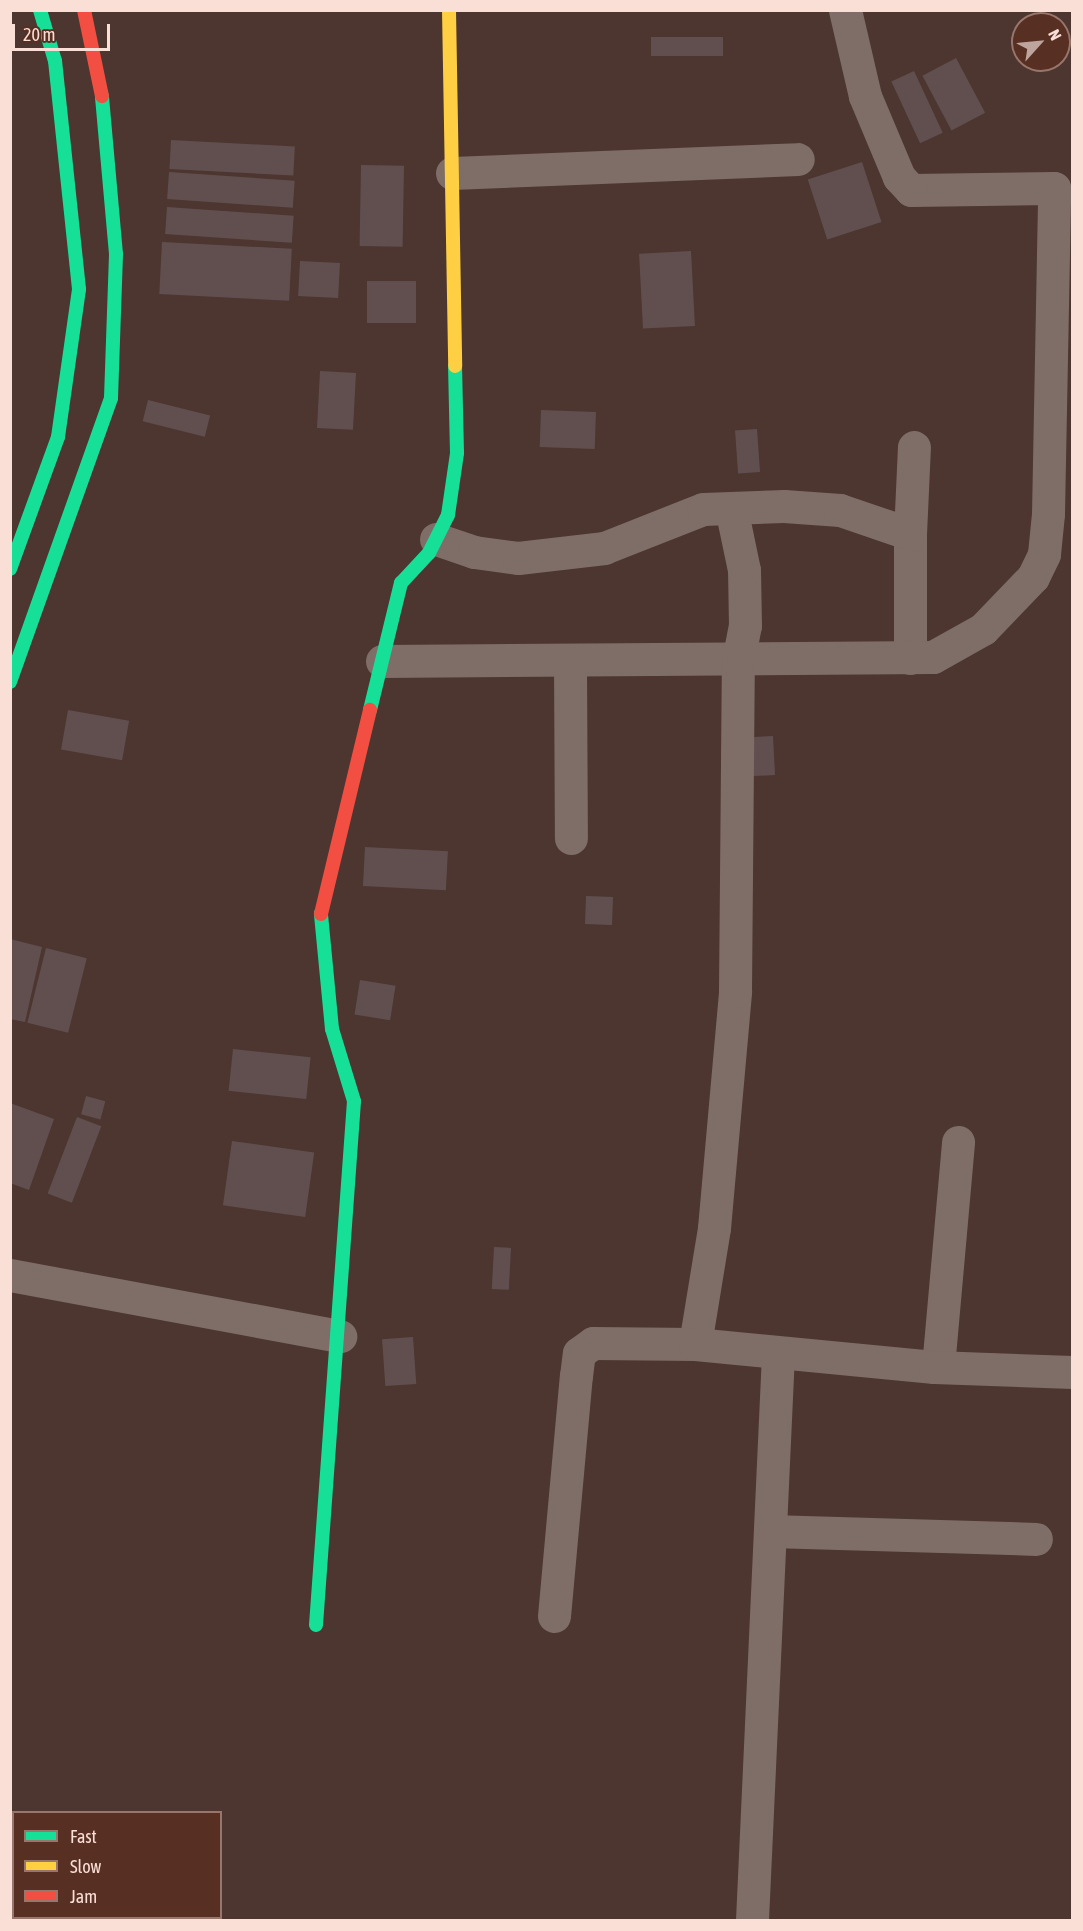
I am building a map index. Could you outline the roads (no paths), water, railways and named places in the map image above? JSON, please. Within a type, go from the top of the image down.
[{"type":"main road","points":[[10,569],[58,437],[79,289],[55,61],[40,10]]},
{"type":"main road","points":[[10,682],[111,398],[116,254],[106,118],[84,10]]},
{"type":"main road","points":[[316,1624],[340,1336],[354,1101],[332,1029],[320,923],[401,583],[436,539],[448,515],[457,453],[449,10]]},
{"type":"street","points":[[382,661],[570,663],[933,657],[983,628],[1033,577],[1044,554],[1061,461],[1063,244],[1054,188],[911,190],[899,177],[865,96],[845,10]]},
{"type":"street","points":[[452,172],[798,159]]},
{"type":"street","points":[[910,658],[910,534],[914,447]]},
{"type":"street","points":[[436,539],[474,552],[518,558],[604,548],[684,513],[731,508],[840,510],[910,534]]},
{"type":"street","points":[[695,1344],[714,1228],[735,991],[738,661],[745,626],[744,570],[731,508]]},
{"type":"street","points":[[570,663],[571,838]]},
{"type":"street","points":[[938,1367],[958,1142]]},
{"type":"street","points":[[10,1275],[340,1336]]},
{"type":"street","points":[[554,1616],[579,1353],[607,1340],[695,1344],[938,1367],[1072,1372]]},
{"type":"street","points":[[752,1920],[778,1353]]},
{"type":"street","points":[[770,1531],[1036,1539]]}]
